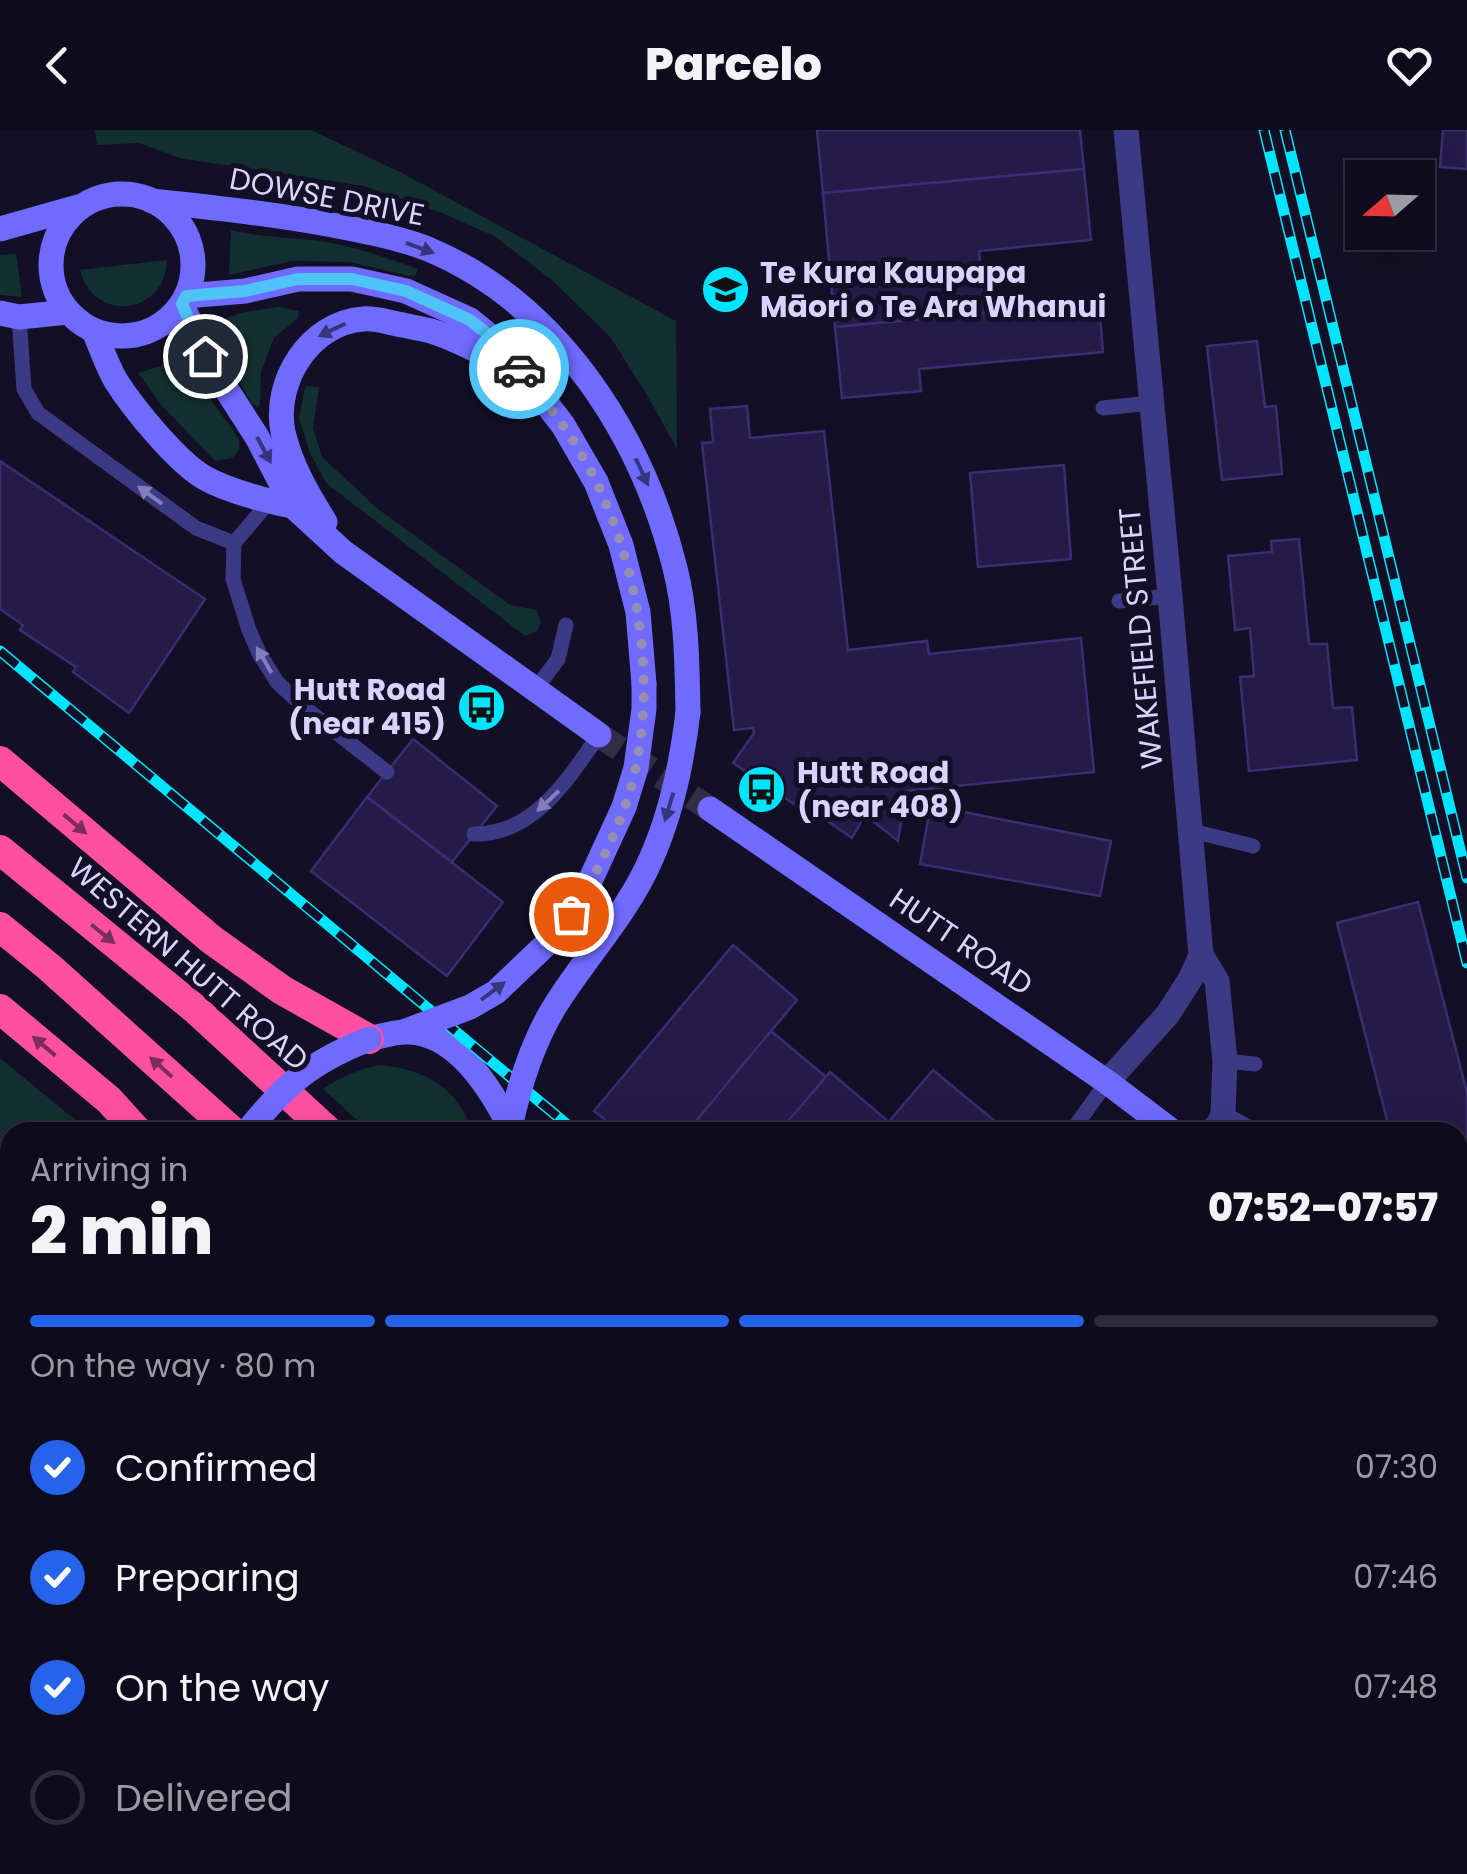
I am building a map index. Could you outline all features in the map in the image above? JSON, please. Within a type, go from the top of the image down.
[{"type":"highway","points":[[0,761],[224,949],[282,990],[369,1039]]},
{"type":"highway","name":"WESTERN HUTT ROAD","points":[[0,850],[194,1008],[318,1122]]},
{"type":"highway","points":[[0,927],[222,1122]]},
{"type":"highway","points":[[0,1009],[109,1100],[129,1122]]},
{"type":"main road","points":[[0,229],[110,194],[152,200],[180,224],[193,260],[184,300],[158,327],[110,336],[94,331],[68,312],[58,297],[51,264],[53,246],[70,216],[83,205]]},
{"type":"main road","name":"DOWSE DRIVE","points":[[152,200],[249,211],[374,233],[428,249],[470,272],[511,298],[573,358],[623,432],[655,500],[676,570],[686,627],[688,712],[682,757],[650,862],[618,919],[553,1009],[518,1090],[512,1122]]},
{"type":"main road","points":[[184,300],[298,279],[352,279],[406,291],[470,320],[522,372],[562,424],[596,482],[621,545],[638,612],[644,709],[636,768],[624,807],[584,894],[558,933],[496,992],[406,1031],[336,1052],[296,1078],[256,1122]]},
{"type":"main road","points":[[184,300],[205,356],[258,437],[281,504]]},
{"type":"main road","points":[[9,315],[68,312]]},
{"type":"main road","points":[[342,552],[294,470],[283,429],[285,391],[307,346],[322,332],[345,323],[377,320],[433,332],[522,372]]},
{"type":"main road","points":[[94,331],[116,380],[150,425],[204,478],[281,504],[599,735]]},
{"type":"main road","name":"HUTT ROAD","points":[[710,809],[1107,1082],[1158,1122]]},
{"type":"main road","points":[[406,1031],[426,1034],[462,1058],[481,1076],[506,1122]]},
{"type":"street","name":"WAKEFIELD STREET","points":[[1126,130],[1201,955],[1217,981],[1225,1061],[1217,1122]]},
{"type":"street","points":[[1107,1082],[1168,1014],[1201,955]]},
{"type":"lane","points":[[9,315],[24,389],[38,414],[196,528],[234,543]]},
{"type":"lane","points":[[1103,408],[1151,403]]},
{"type":"lane","points":[[281,504],[234,543],[233,580],[259,653],[277,682],[387,772]]},
{"type":"lane","points":[[1119,601],[1170,596]]},
{"type":"lane","points":[[535,690],[558,659],[566,625]]},
{"type":"lane","points":[[474,834],[506,829],[544,806],[599,735]]},
{"type":"lane","points":[[1192,831],[1253,846]]},
{"type":"lane","points":[[1225,1061],[1255,1064]]},
{"type":"lane","points":[[1078,1122],[1107,1082]]},
{"type":"green space","points":[[95,130],[311,130],[400,172],[676,321],[677,449],[611,338],[552,280],[494,236],[364,186],[179,158],[139,143],[97,145]]},
{"type":"green space","points":[[231,230],[338,244],[418,269],[414,277],[349,262],[292,261],[229,275]]},
{"type":"green space","points":[[16,254],[22,297],[0,295],[0,255]]},
{"type":"green space","points":[[167,260],[155,292],[128,306],[99,299],[80,270]]},
{"type":"green space","points":[[279,307],[299,311],[298,318],[274,338],[261,372],[258,407],[251,403],[211,328],[234,315]]},
{"type":"green space","points":[[187,353],[209,397],[239,439],[239,450],[232,458],[215,461],[163,407],[138,373]]},
{"type":"green space","points":[[305,386],[319,387],[313,428],[322,457],[378,509],[510,605],[536,610],[541,622],[537,631],[525,636],[326,483],[310,453],[299,418]]},
{"type":"green space","points":[[0,1058],[78,1122],[0,1122]]},
{"type":"green space","points":[[380,1065],[397,1067],[426,1077],[448,1092],[469,1122],[359,1122],[323,1089]]},
{"type":"building","points":[[817,130],[1080,130],[1084,169],[823,193]]},
{"type":"building","points":[[1443,130],[1467,130],[1467,169],[1440,167]]},
{"type":"building","points":[[1084,169],[1091,240],[979,251],[985,313],[835,327],[823,193]]},
{"type":"building","points":[[1099,303],[1103,352],[919,369],[921,391],[842,398],[835,327]]},
{"type":"building","points":[[1257,341],[1265,407],[1276,406],[1282,474],[1222,480],[1207,346]]},
{"type":"building","points":[[747,406],[750,438],[824,431],[848,650],[927,641],[929,654],[1081,638],[1094,772],[906,791],[898,841],[865,815],[852,838],[733,763],[754,733],[753,728],[734,730],[702,443],[713,442],[710,409]]},
{"type":"building","points":[[0,461],[205,599],[129,713],[73,672],[76,667],[20,630],[23,625],[0,609]]},
{"type":"building","points":[[1064,465],[1071,559],[978,567],[970,473]]},
{"type":"building","points":[[1299,539],[1309,644],[1327,644],[1333,708],[1352,707],[1357,760],[1249,771],[1240,677],[1254,676],[1250,628],[1235,630],[1228,556],[1272,552],[1271,541]]},
{"type":"building","points":[[413,739],[497,806],[452,862],[367,797]]},
{"type":"building","points":[[367,797],[503,902],[447,976],[311,871]]},
{"type":"building","points":[[913,802],[1111,841],[1100,896],[920,864],[928,820],[912,816]]},
{"type":"building","points":[[1418,902],[1467,1093],[1467,1122],[1387,1122],[1337,923]]},
{"type":"building","points":[[733,945],[797,1000],[695,1122],[608,1122],[594,1111]]},
{"type":"building","points":[[771,1031],[826,1077],[788,1122],[695,1122]]},
{"type":"building","points":[[933,1070],[996,1122],[889,1122]]},
{"type":"building","points":[[830,1072],[889,1122],[788,1122]]},
{"type":"tunnel","points":[[599,735],[710,809]]},
{"type":"railway","points":[[1264,130],[1467,963]]},
{"type":"railway","points":[[1285,130],[1467,878]]},
{"type":"railway","points":[[0,651],[564,1122]]},
{"type":"way so far","points":[[519,369],[562,424],[596,482],[621,545],[638,612],[644,709],[636,768],[604,852],[571,914]]},
{"type":"place","name":"Te Kura Kaupapa Māori o Te Ara Whanui","points":[[725,290]]},
{"type":"place","name":"Hutt Road (near 415)","points":[[481,707]]},
{"type":"place","name":"Hutt Road (near 408)","points":[[762,790]]},
{"type":"route","points":[[205,356],[182,304],[186,296],[245,291],[298,279],[352,279],[406,291],[470,320],[519,369]]}]
